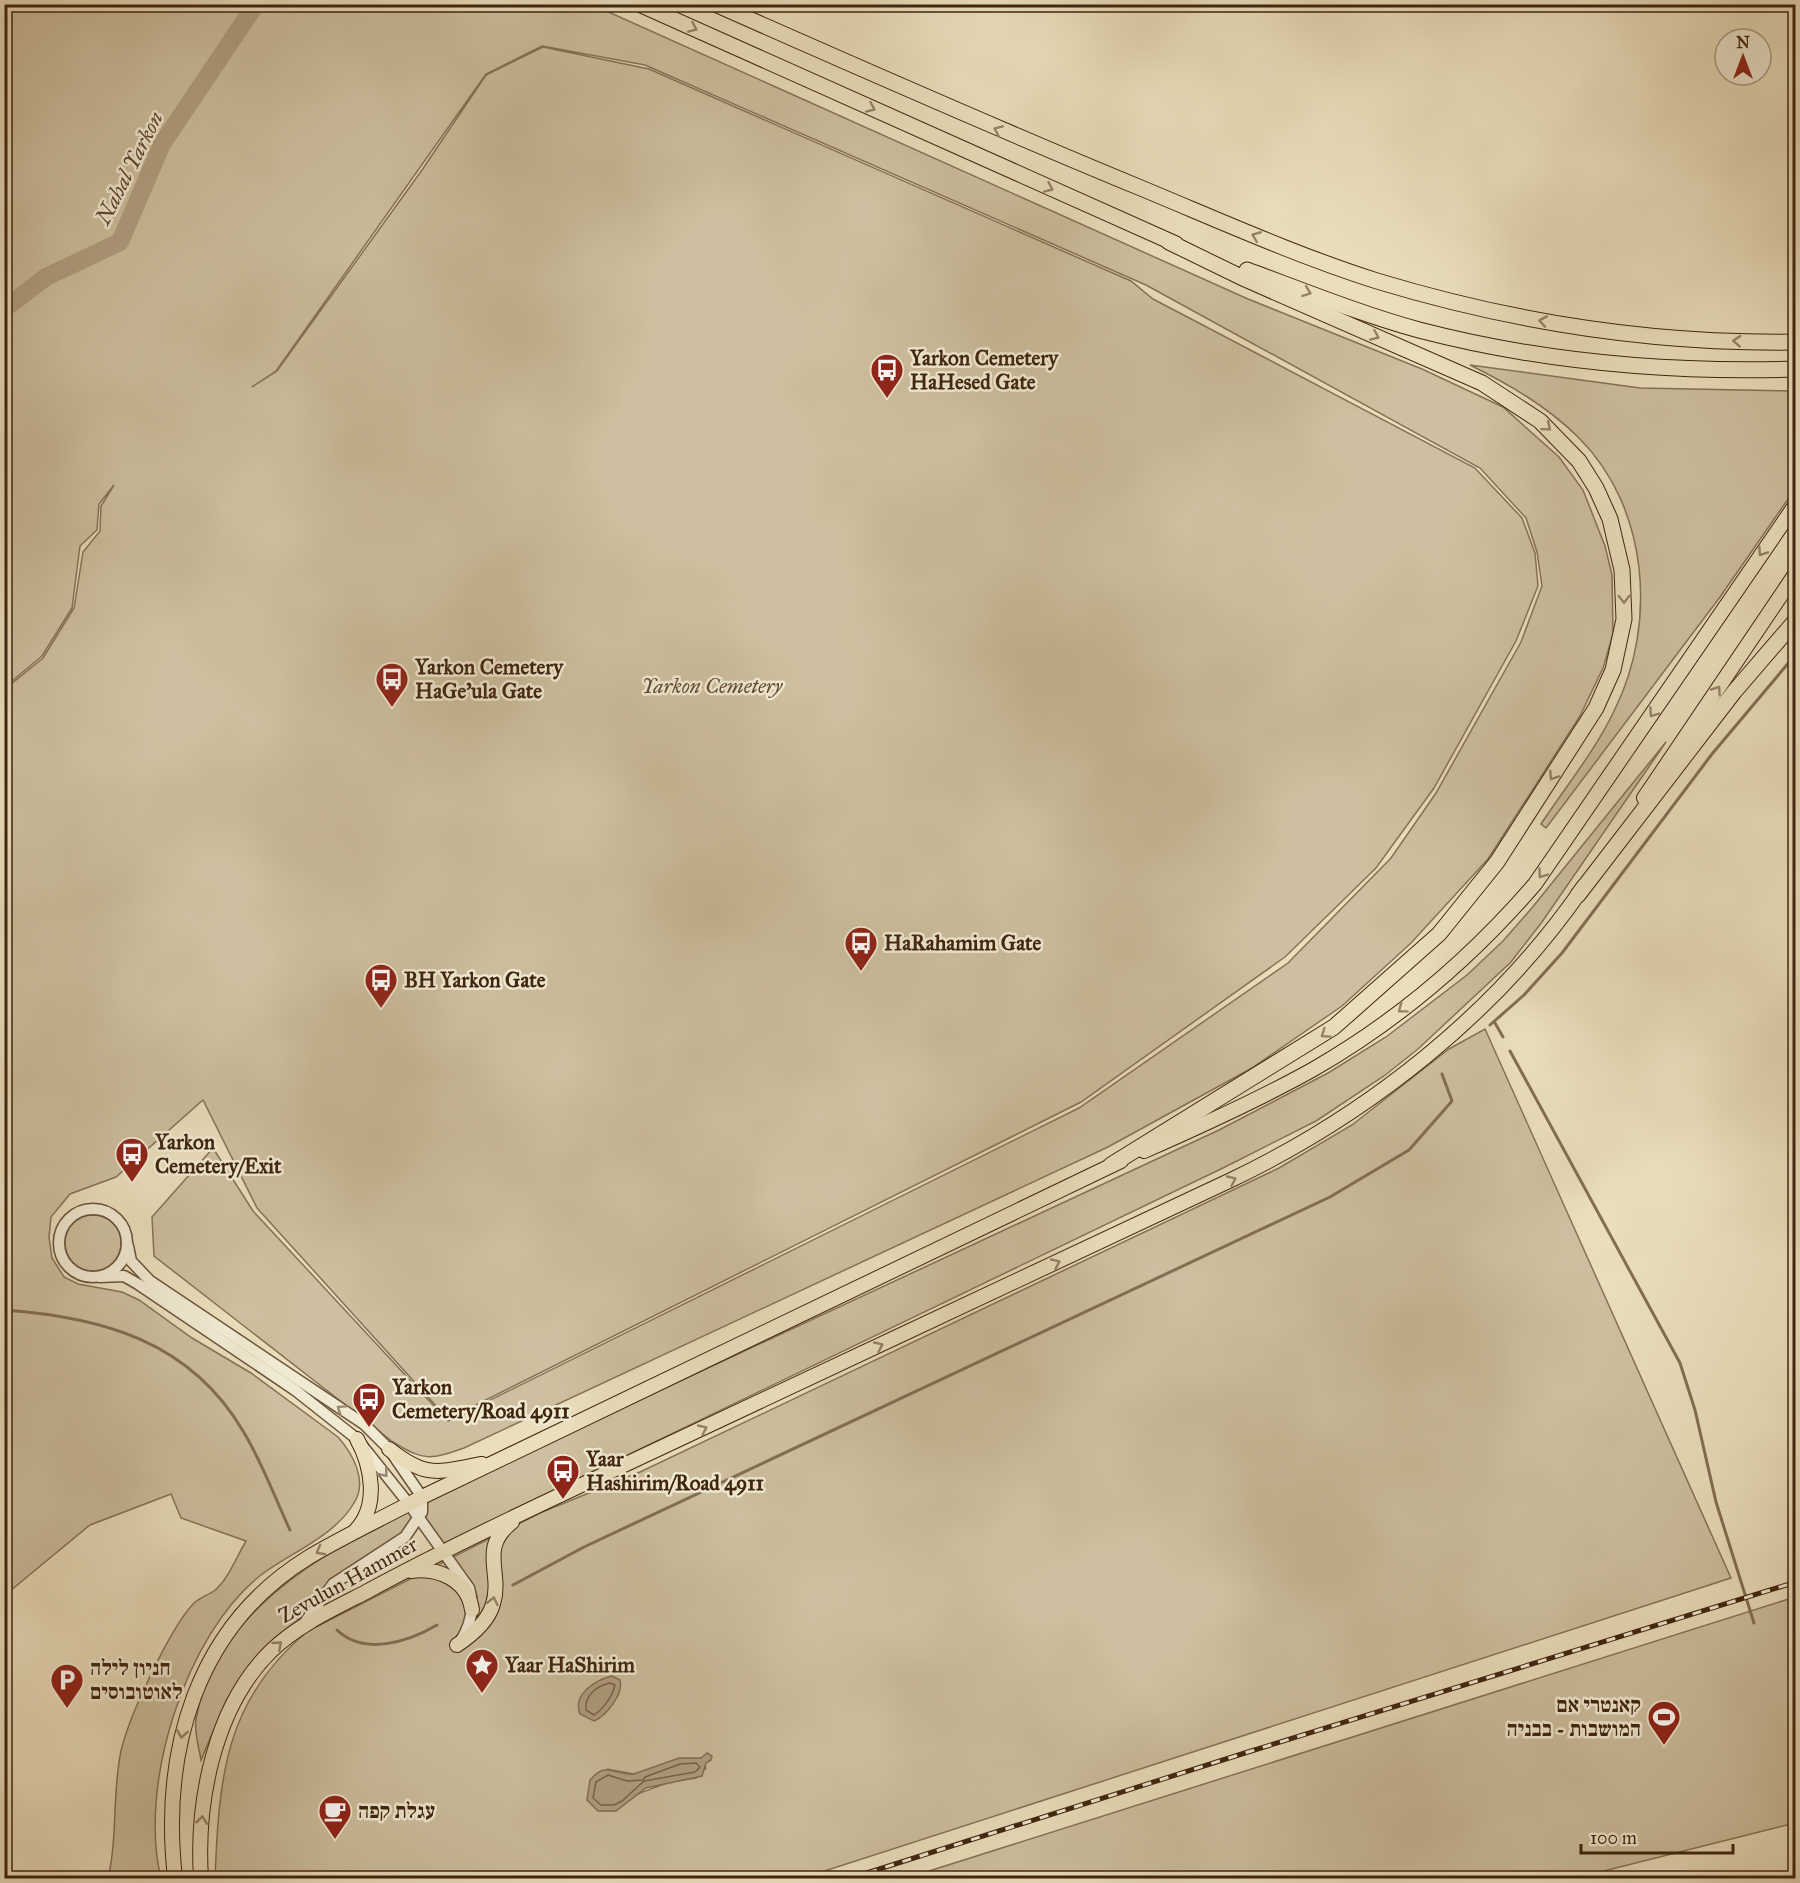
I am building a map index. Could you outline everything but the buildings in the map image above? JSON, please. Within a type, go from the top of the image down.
[{"type":"highway","points":[[639,4],[1169,242],[1245,279],[1482,383],[1540,421],[1579,461],[1596,488],[1610,519],[1620,554],[1624,612],[1622,638],[1613,670],[1596,708],[1497,862],[1439,934],[1334,1027],[1111,1165]]},
{"type":"highway","points":[[715,4],[1008,134],[1265,239],[1377,281],[1500,313],[1592,329],[1714,340],[1796,342]]},
{"type":"highway","points":[[1169,242],[1382,318],[1497,348],[1622,365],[1688,369],[1796,369]]},
{"type":"highway","points":[[1578,895],[1734,692],[1796,620]]},
{"type":"main road","points":[[389,1449],[408,1464],[428,1471],[484,1463],[510,1455],[1111,1165],[1187,1132],[1314,1069],[1418,997],[1491,931],[1535,884],[1796,504]]},
{"type":"main road","points":[[457,1645],[475,1631],[490,1612],[495,1595],[492,1557],[495,1544],[504,1529],[527,1511],[1241,1176],[1312,1137],[1390,1085],[1464,1022],[1519,967],[1578,895],[1796,573]]},
{"type":"main road","points":[[355,1531],[366,1516],[371,1489],[367,1461],[357,1439]]},
{"type":"main road","name":"Zevulun Hammer","points":[[175,1878],[171,1843],[178,1758],[184,1722],[204,1671],[234,1625],[267,1588],[309,1557],[422,1497],[510,1455]]},
{"type":"main road","name":"Zevulun Hammer","points":[[201,1878],[205,1797],[222,1730],[250,1677],[270,1652],[303,1625],[441,1552],[527,1511]]},
{"type":"main road","points":[[395,1576],[420,1570],[445,1574],[459,1585],[472,1610]]},
{"type":"street","points":[[303,1625],[333,1584],[396,1544],[412,1529],[419,1518],[423,1507],[422,1497],[389,1449],[364,1424],[150,1281],[131,1261],[124,1226],[109,1212],[88,1209],[77,1212],[66,1221],[59,1238],[63,1259],[78,1274],[124,1276],[138,1284],[295,1390],[357,1439],[409,1504],[419,1518],[441,1552],[469,1588],[472,1610],[467,1630],[457,1645]]},
{"type":"street","points":[[100,1276],[116,1269],[126,1254],[128,1246]]},
{"type":"green space","name":"Yarkon Cemetery","points":[[5,5],[593,5],[1248,299],[1422,369],[1503,407],[1559,457],[1583,490],[1605,546],[1612,575],[1613,634],[1603,668],[1580,716],[1488,859],[1411,943],[1342,1006],[1252,1068],[1108,1147],[464,1448],[443,1455],[427,1457],[412,1453],[393,1442],[154,1256],[152,1217],[213,1148],[253,1211],[448,1421],[1079,1108],[1288,963],[1391,858],[1436,793],[1521,642],[1542,586],[1537,552],[1526,518],[1480,468],[1146,285],[645,65],[542,46],[486,74],[276,371],[252,387],[277,371],[422,170],[486,75],[543,47],[649,69],[1131,281],[1153,299],[1475,468],[1522,518],[1535,553],[1538,586],[1516,641],[1434,788],[1376,868],[1285,957],[1081,1102],[448,1419],[257,1208],[203,1100],[116,1177],[70,1194],[51,1217],[49,1237],[52,1258],[64,1277],[78,1284],[122,1292],[139,1300],[192,1338],[251,1373],[338,1437],[349,1451],[359,1477],[358,1495],[346,1515],[324,1534],[261,1575],[234,1601],[210,1635],[190,1673],[174,1714],[162,1758],[156,1800],[156,1841],[161,1878],[108,1878],[121,1751],[141,1695],[162,1652],[184,1615],[194,1603],[214,1591],[224,1581],[246,1541],[181,1518],[171,1494],[90,1525],[4,1596],[5,689],[43,658],[74,608],[83,552],[100,531],[101,506],[114,485],[99,504],[97,530],[80,546],[72,608],[42,656],[5,687]]},
{"type":"green space","points":[[1470,365],[1640,388],[1795,391],[1795,489],[1720,597],[1546,828],[1541,824],[1599,739],[1615,709],[1628,676],[1637,641],[1641,604],[1639,568],[1632,532],[1620,498],[1602,466],[1579,438],[1567,426],[1528,397]]},
{"type":"green space","points":[[1666,742],[1542,922],[1511,962],[1418,1049],[1384,1076],[1316,1121],[443,1544],[425,1519],[427,1499],[1219,1130],[1328,1073],[1386,1037],[1467,975],[1503,941]]},
{"type":"green space","points":[[1485,1029],[1731,1578],[803,1878],[215,1878],[224,1773],[243,1712],[259,1684],[280,1657],[308,1631],[540,1513],[640,1472],[1279,1168],[1352,1125],[1449,1049]],"holes":[[[619,1694],[604,1714],[580,1714]],[[701,1758],[706,1768],[696,1778],[669,1782],[638,1794],[607,1769],[634,1774]]]},
{"type":"green space","points":[[88,1215],[98,1215],[113,1223],[119,1232],[121,1243],[119,1254],[113,1263],[98,1271],[88,1271],[77,1266],[70,1259],[65,1248],[65,1238],[70,1227],[77,1220]]},
{"type":"green space","points":[[406,1510],[414,1518],[402,1535],[328,1583],[306,1612],[244,1674],[226,1701],[201,1760],[196,1735],[196,1719],[207,1681],[225,1648],[248,1618],[307,1568]]},
{"type":"green space","points":[[1795,1597],[1795,1823],[1576,1878],[907,1878]]},
{"type":"water","points":[[612,1676],[620,1680],[621,1686],[609,1710],[594,1721],[580,1714],[578,1707],[582,1694],[599,1681]]},
{"type":"water","points":[[707,1753],[712,1756],[711,1760],[706,1763],[702,1776],[646,1788],[616,1811],[598,1811],[587,1800],[590,1780],[601,1771],[611,1770],[634,1774],[679,1758],[701,1758]]},
{"type":"waterway","name":"Nahal Yarkon","points":[[4,309],[46,277],[120,242],[162,144],[256,4]]},
{"type":"waterway","points":[[1490,1025],[1524,995],[1562,953],[1712,754],[1796,654]]},
{"type":"waterway","points":[[1495,1023],[1503,1037]]},
{"type":"waterway","points":[[1510,1051],[1680,1363],[1695,1410],[1716,1502],[1754,1623]]},
{"type":"waterway","points":[[513,1585],[584,1547],[1330,1197],[1409,1150],[1452,1101],[1442,1074]]},
{"type":"waterway","points":[[4,1310],[75,1319],[109,1328],[140,1339],[170,1355],[197,1375],[222,1400],[243,1431],[290,1530]]},
{"type":"waterway","points":[[337,1630],[360,1643],[386,1644],[413,1637],[437,1625]]},
{"type":"railway","points":[[851,1878],[1796,1582]]},
{"type":"place","name":"Yarkon Cemetery HaHesed Gate","points":[[887,399]]},
{"type":"place","name":"Yarkon Cemetery HaGe'ula Gate","points":[[392,708]]},
{"type":"place","name":"HaRahamim Gate","points":[[861,972]]},
{"type":"place","name":"BH Yarkon Gate","points":[[381,1009]]},
{"type":"place","name":"Yarkon Cemetery/Exit","points":[[132,1183]]},
{"type":"place","name":"Yarkon Cemetery/Road 4911","points":[[369,1428]]},
{"type":"place","name":"Yaar Hashirim/Road 4911","points":[[563,1500]]},
{"type":"place","name":"Yaar HaShirim","points":[[482,1694]]},
{"type":"place","name":"חניון לילה לאוטובוסים","points":[[67,1709]]},
{"type":"place","name":"קאנטרי אם המושבות - בבניה","points":[[1664,1746]]},
{"type":"place","name":"עגלת קפה","points":[[335,1840]]}]
